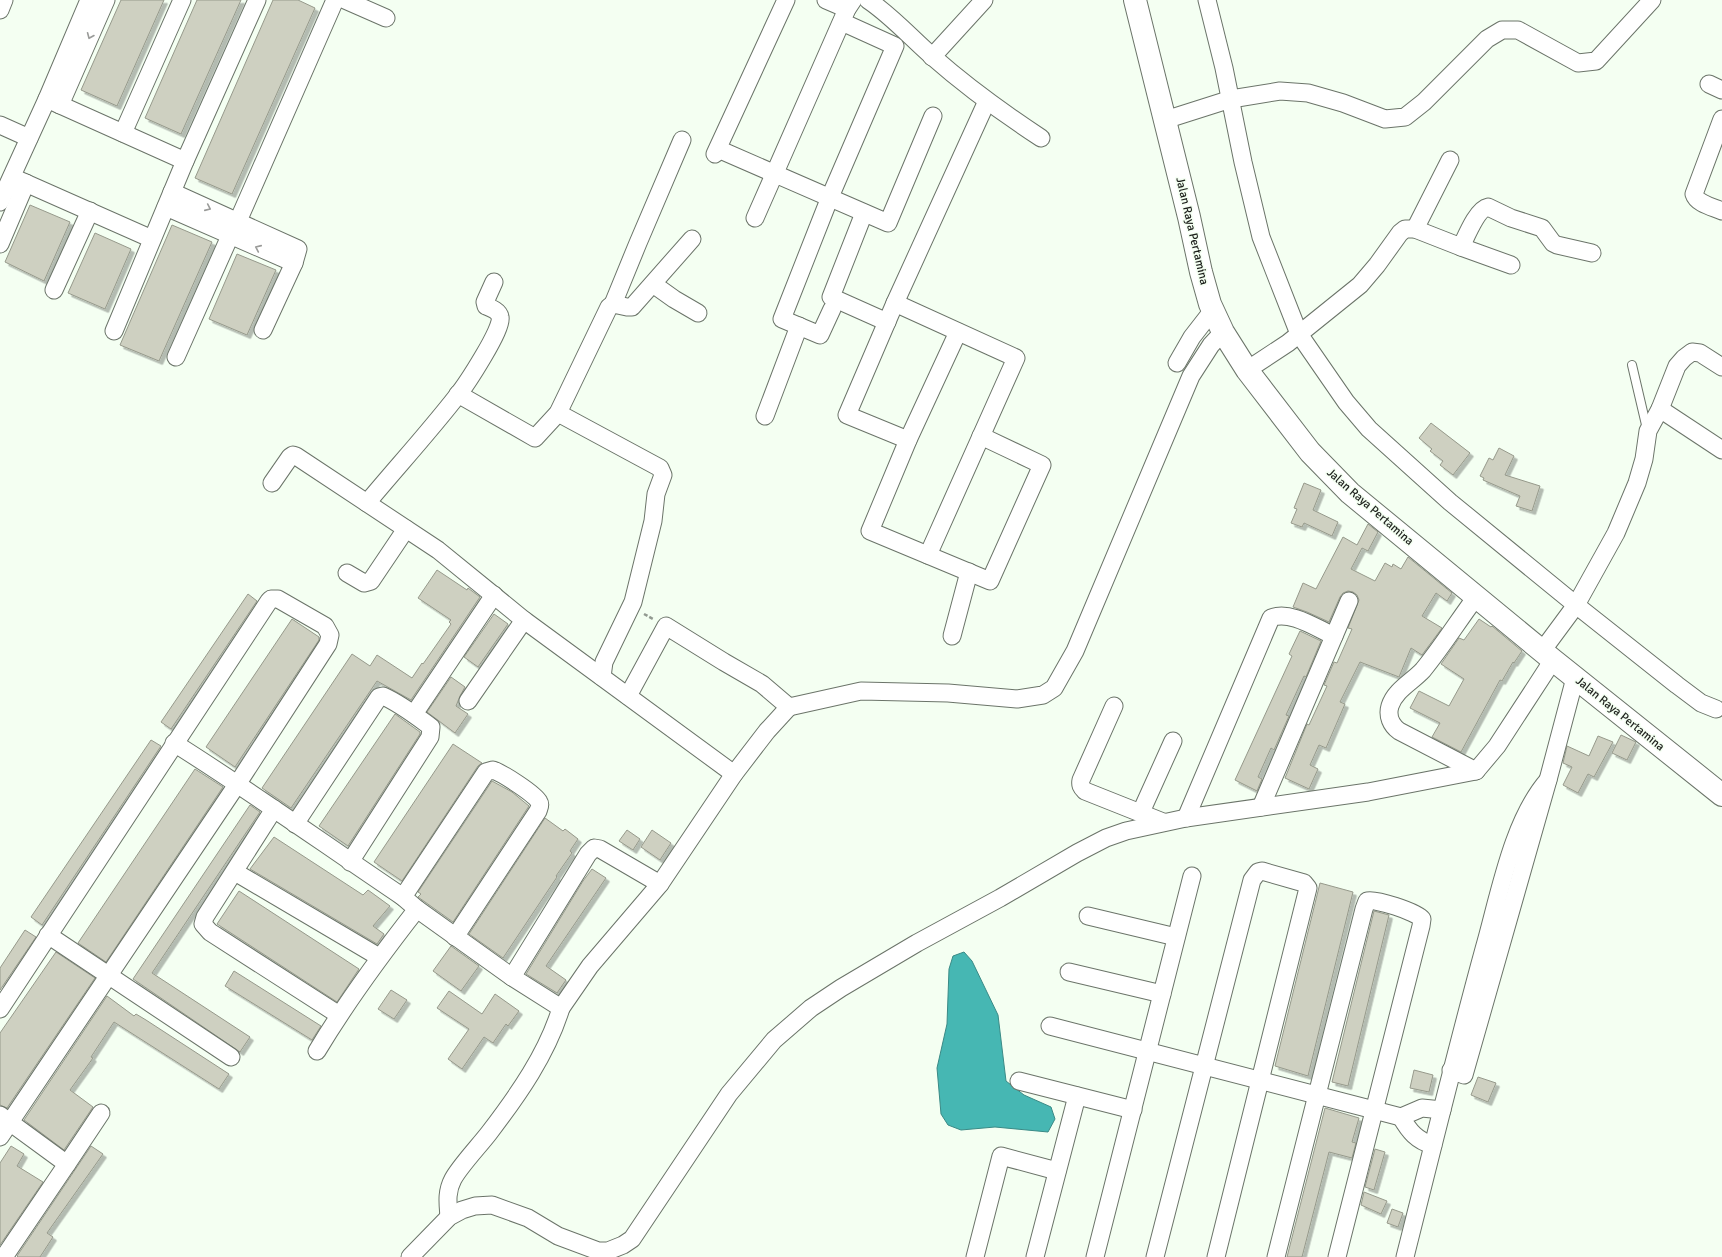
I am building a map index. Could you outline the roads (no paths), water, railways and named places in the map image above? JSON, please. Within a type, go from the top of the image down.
[{"type":"main road","name":"Jalan Raya Pertamina","points":[[1135,0],[1189,217],[1200,272],[1213,310],[1223,332],[1255,366],[1310,452],[1350,493],[1476,597],[1547,652],[1576,678],[1722,795]]},
{"type":"street","points":[[0,10],[4,0]]},
{"type":"street","points":[[53,102],[89,0]]},
{"type":"street","points":[[0,244],[19,180],[29,138],[53,102],[106,0]]},
{"type":"street","points":[[123,133],[182,0]]},
{"type":"street","points":[[114,331],[185,161],[257,0]]},
{"type":"street","points":[[176,357],[335,0]]},
{"type":"street","points":[[346,0],[386,18]]},
{"type":"street","points":[[786,0],[717,151],[774,173],[888,223],[933,116]]},
{"type":"street","points":[[826,0],[847,10],[895,46],[830,197],[782,319],[820,335],[832,308]]},
{"type":"street","points":[[868,0],[888,5],[932,57],[987,101],[1041,138]]},
{"type":"street","points":[[932,57],[984,0]]},
{"type":"street","points":[[1207,0],[1231,99],[1243,162],[1261,237],[1293,339],[1369,429],[1450,502],[1573,609],[1701,703],[1716,709]]},
{"type":"street","points":[[1165,120],[1231,99],[1280,91],[1308,93],[1344,103],[1385,119],[1405,117],[1424,102],[1487,39],[1502,30],[1518,30],[1578,63],[1596,61],[1652,0]]},
{"type":"street","points":[[755,218],[847,10]]},
{"type":"street","points":[[908,440],[847,415],[895,303],[987,101]]},
{"type":"street","points":[[53,102],[185,161]]},
{"type":"street","points":[[1722,119],[1694,194],[1700,202],[1722,211]]},
{"type":"street","points":[[0,125],[29,138]]},
{"type":"street","points":[[458,394],[535,438],[558,413],[601,321],[609,307],[613,304],[682,140]]},
{"type":"street","points":[[1415,229],[1450,160]]},
{"type":"street","points":[[0,202],[19,180]]},
{"type":"street","points":[[19,180],[152,239]]},
{"type":"street","points":[[169,200],[234,228],[296,247],[298,251],[294,263],[264,330]]},
{"type":"street","points":[[1461,247],[1473,223],[1482,210],[1488,207],[1510,218],[1542,228],[1553,243],[1592,253]]},
{"type":"street","points":[[54,290],[90,211]]},
{"type":"street","points":[[864,212],[831,297],[887,322]]},
{"type":"street","points":[[1255,366],[1293,339],[1360,285],[1377,265],[1400,233],[1405,229],[1415,229],[1511,265]]},
{"type":"street","points":[[613,304],[626,308],[632,307],[692,239]]},
{"type":"street","points":[[367,503],[458,394],[492,340],[501,324],[500,316],[497,312],[486,306],[485,302],[494,282]]},
{"type":"street","points":[[653,284],[674,299],[698,313]]},
{"type":"street","points":[[895,303],[1016,358],[928,555]]},
{"type":"street","points":[[1177,364],[1192,336],[1213,310]]},
{"type":"street","points":[[765,416],[799,326]]},
{"type":"street","points":[[958,332],[908,440],[870,531],[990,581],[1042,465],[981,436]]},
{"type":"street","points":[[449,1217],[447,1196],[453,1179],[494,1126],[539,1061],[555,1029],[561,1008],[590,966],[660,884],[734,774],[767,731],[789,707],[861,691],[940,693],[1017,699],[1043,695],[1054,688],[1075,651],[1191,376],[1211,345],[1223,332]]},
{"type":"street","points":[[410,1257],[449,1217],[474,1206],[492,1205],[528,1218],[558,1236],[608,1254],[623,1245],[632,1239],[729,1094],[774,1040],[811,1008],[841,988],[917,943],[1106,838],[1163,822],[1368,792],[1476,771],[1497,746],[1547,652],[1616,533],[1637,483],[1644,459],[1648,431],[1660,408],[1677,366],[1692,352],[1700,353],[1722,367]]},
{"type":"street","points":[[1660,408],[1722,450]]},
{"type":"street","points":[[558,413],[660,468],[662,471],[662,480],[656,494],[653,521],[633,602],[604,662],[602,677]]},
{"type":"street","points":[[272,483],[293,455],[438,550],[524,620],[734,774]]},
{"type":"street","points":[[347,573],[364,583],[371,581],[406,529]]},
{"type":"street","points":[[952,636],[969,572]]},
{"type":"street","points":[[414,714],[494,595]]},
{"type":"street","points":[[1476,597],[1424,669],[1398,694],[1390,708],[1391,722],[1394,727],[1476,771]]},
{"type":"street","points":[[0,1009],[174,743],[271,599],[278,599],[325,626],[330,635],[328,644],[238,783],[108,975],[5,1118],[0,1138]]},
{"type":"street","points":[[1261,807],[1349,601]]},
{"type":"street","points":[[1186,818],[1271,618],[1275,616],[1293,618],[1334,636]]},
{"type":"street","points":[[468,701],[524,620]]},
{"type":"street","points":[[628,696],[666,626],[762,684],[789,707]]},
{"type":"street","points":[[1405,1257],[1451,1070],[1503,881],[1518,834],[1530,805],[1548,780],[1576,678]]},
{"type":"street","points":[[296,824],[379,698],[383,696],[389,698],[414,714],[431,727],[430,737],[350,862]]},
{"type":"street","points":[[1114,706],[1080,784],[1085,791],[1163,822]]},
{"type":"street","points":[[1141,812],[1173,741]]},
{"type":"street","points":[[174,743],[238,783],[350,862],[403,897],[417,909],[512,977],[561,1008]]},
{"type":"street","points":[[403,897],[486,772],[493,770],[500,772],[531,794],[539,801],[540,805],[538,811],[455,936]]},
{"type":"street","points":[[274,809],[205,917],[204,924],[210,932],[339,1015]]},
{"type":"street","points":[[512,977],[588,854],[594,848],[600,849],[660,884]]},
{"type":"street","points":[[235,872],[379,957]]},
{"type":"street","points":[[1155,1257],[1252,880],[1258,872],[1268,873],[1304,883],[1308,888],[1216,1257]]},
{"type":"street","points":[[1095,1257],[1192,876]]},
{"type":"street","points":[[1276,1257],[1364,909],[1367,902],[1375,900],[1416,913],[1422,919],[1337,1257]]},
{"type":"street","points":[[317,1051],[339,1015],[379,957],[417,909]]},
{"type":"street","points":[[1088,916],[1176,937]]},
{"type":"street","points":[[48,935],[231,1057]]},
{"type":"street","points":[[1069,972],[1162,994]]},
{"type":"street","points":[[1050,1026],[1401,1117],[1422,1108],[1442,1110]]},
{"type":"street","points":[[1018,1081],[1133,1110]]},
{"type":"street","points":[[1035,1257],[1077,1096]]},
{"type":"street","points":[[6,1256],[101,1113]]},
{"type":"street","points":[[1401,1117],[1413,1135],[1424,1143],[1433,1145]]},
{"type":"street","points":[[5,1118],[67,1164]]},
{"type":"street","points":[[975,1257],[1001,1156],[1057,1171]]},
{"type":"lane","points":[[1632,365],[1648,431]]},
{"type":"water","points":[[964,952],[972,961],[998,1015],[1006,1081],[1024,1095],[1051,1107],[1055,1119],[1048,1132],[995,1127],[961,1130],[948,1125],[941,1114],[937,1068],[947,1024],[949,969],[953,956]]}]
